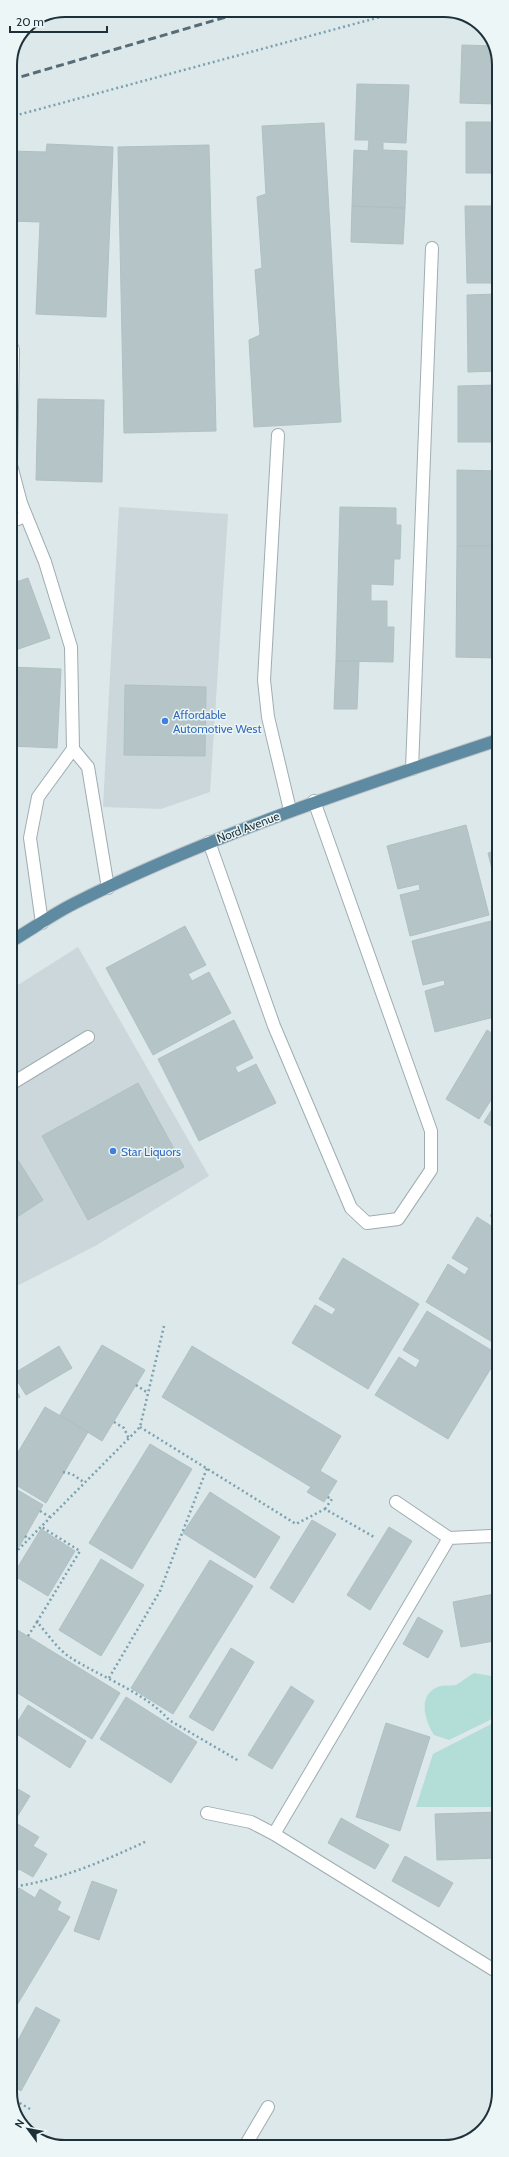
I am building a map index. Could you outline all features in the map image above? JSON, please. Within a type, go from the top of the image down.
[{"type":"main road","name":"Nord Avenue","points":[[17,938],[74,903],[209,842],[314,801],[492,742]]},
{"type":"street","points":[[412,769],[432,248]]},
{"type":"street","points":[[278,435],[264,680],[268,717],[290,810]]},
{"type":"street","points":[[17,488],[21,503],[45,562],[71,647],[72,749],[38,797],[30,838],[42,923]]},
{"type":"street","points":[[17,519],[26,516]]},
{"type":"street","points":[[72,749],[88,767],[108,888]]},
{"type":"street","points":[[209,842],[274,1026],[350,1208],[368,1223],[398,1219],[432,1170],[431,1131],[314,801]]},
{"type":"street","points":[[17,1080],[88,1038]]},
{"type":"street","points":[[396,1502],[449,1538],[492,1536]]},
{"type":"street","points":[[274,1834],[449,1538]]},
{"type":"street","points":[[207,1814],[250,1822],[274,1834],[492,1969]]},
{"type":"street","points":[[249,2140],[268,2108]]},
{"type":"path","points":[[17,115],[380,17]]},
{"type":"path","points":[[17,1550],[140,1426],[164,1326]]},
{"type":"path","points":[[136,1385],[148,1393]]},
{"type":"path","points":[[114,1422],[124,1428],[129,1438]]},
{"type":"path","points":[[140,1426],[296,1524],[325,1509],[332,1499],[327,1497]]},
{"type":"path","points":[[109,1678],[160,1591],[207,1468]]},
{"type":"path","points":[[64,1472],[72,1474],[85,1483]]},
{"type":"path","points":[[325,1509],[374,1538]]},
{"type":"path","points":[[40,1511],[50,1517]]},
{"type":"path","points":[[28,1636],[80,1551],[40,1526]]},
{"type":"path","points":[[37,1622],[69,1657],[109,1678],[162,1711],[169,1720],[239,1761]]},
{"type":"path","points":[[17,1886],[36,1884],[116,1855],[147,1841]]},
{"type":"path","points":[[18,2102],[30,2109]]},
{"type":"shaded area","points":[[119,507],[228,514],[210,792],[161,809],[103,807]]},
{"type":"shaded area","points":[[78,947],[209,1176],[97,1245],[17,1286],[17,986]]},
{"type":"green space","points":[[474,1673],[492,1677],[492,1717],[490,1720],[449,1740],[434,1735],[430,1729],[425,1715],[425,1701],[433,1690],[440,1686],[456,1685]]},
{"type":"green space","points":[[492,1724],[492,1807],[416,1807],[433,1754]]},
{"type":"building","points":[[462,45],[488,46],[492,64],[492,104],[460,103]]},
{"type":"building","points":[[357,84],[409,85],[406,143],[383,142],[383,150],[407,151],[405,208],[352,206],[354,150],[368,151],[369,140],[355,140]]},
{"type":"building","points":[[466,122],[492,122],[492,173],[466,173]]},
{"type":"building","points":[[324,123],[341,422],[254,427],[249,340],[260,335],[255,270],[262,268],[257,197],[266,194],[262,126]]},
{"type":"building","points":[[47,144],[113,147],[106,317],[36,314],[40,222],[17,221],[17,151],[46,152]]},
{"type":"building","points":[[209,145],[216,431],[124,433],[118,147]]},
{"type":"building","points":[[352,206],[405,208],[403,244],[351,242]]},
{"type":"building","points":[[465,206],[492,206],[492,283],[467,283]]},
{"type":"building","points":[[492,294],[492,371],[468,372],[467,295]]},
{"type":"building","points":[[492,385],[492,442],[458,442],[458,386]]},
{"type":"building","points":[[38,399],[104,400],[102,482],[36,480]]},
{"type":"building","points":[[457,470],[492,471],[492,546],[457,546]]},
{"type":"building","points":[[340,507],[396,508],[396,525],[401,525],[400,559],[394,559],[393,585],[371,584],[371,601],[387,601],[387,627],[394,627],[393,662],[336,661]]},
{"type":"building","points":[[457,546],[492,546],[492,658],[456,657]]},
{"type":"building","points":[[28,578],[50,638],[17,650],[17,582]]},
{"type":"building","points":[[336,661],[359,661],[357,709],[334,709]]},
{"type":"building","points":[[17,667],[61,669],[57,748],[17,746]]},
{"type":"building","name":"Affordable Automotive West","points":[[125,685],[206,687],[205,756],[124,755]]},
{"type":"building","points":[[466,825],[489,915],[410,936],[400,895],[420,890],[419,884],[398,889],[387,846]]},
{"type":"building","points":[[492,852],[492,869],[488,853]]},
{"type":"building","points":[[491,921],[492,1018],[435,1032],[425,991],[445,985],[444,980],[423,985],[412,941]]},
{"type":"building","points":[[185,926],[206,965],[188,974],[192,981],[209,972],[231,1013],[153,1055],[106,968]]},
{"type":"building","points":[[234,1020],[253,1058],[235,1067],[238,1073],[256,1064],[276,1103],[199,1141],[158,1059]]},
{"type":"building","points":[[487,1030],[492,1033],[492,1101],[479,1119],[446,1099]]},
{"type":"building","name":"Star Liquors","points":[[138,1083],[184,1167],[88,1220],[42,1136]]},
{"type":"building","points":[[492,1109],[492,1127],[484,1122]]},
{"type":"building","points":[[17,1159],[43,1200],[17,1217]]},
{"type":"building","points":[[477,1217],[492,1227],[492,1342],[426,1302],[448,1264],[465,1275],[469,1268],[452,1258]]},
{"type":"building","points":[[343,1258],[419,1304],[368,1389],[292,1343],[315,1305],[332,1315],[336,1309],[319,1299]]},
{"type":"building","points":[[427,1311],[492,1351],[492,1367],[448,1439],[375,1395],[399,1357],[416,1368],[420,1360],[403,1350]]},
{"type":"building","points":[[102,1345],[145,1370],[102,1441],[60,1415]]},
{"type":"building","points":[[59,1346],[72,1368],[26,1395],[17,1380],[17,1372]]},
{"type":"building","points":[[192,1346],[341,1436],[320,1471],[337,1481],[324,1502],[307,1492],[311,1487],[162,1397]]},
{"type":"building","points":[[17,1392],[20,1397],[17,1399]]},
{"type":"building","points":[[45,1407],[88,1432],[46,1503],[17,1486],[17,1454]]},
{"type":"building","points":[[150,1444],[192,1469],[132,1569],[89,1543]]},
{"type":"building","points":[[17,1490],[43,1505],[19,1547],[17,1546]]},
{"type":"building","points":[[210,1492],[280,1537],[255,1578],[183,1533]]},
{"type":"building","points":[[312,1520],[336,1534],[293,1603],[270,1588]]},
{"type":"building","points":[[389,1527],[412,1541],[370,1610],[347,1595]]},
{"type":"building","points":[[41,1529],[75,1551],[48,1596],[17,1577],[17,1568]]},
{"type":"building","points":[[101,1559],[144,1585],[101,1656],[59,1630]]},
{"type":"building","points":[[210,1560],[253,1586],[173,1714],[131,1688]]},
{"type":"building","points":[[492,1594],[492,1641],[461,1647],[453,1602]]},
{"type":"building","points":[[418,1617],[443,1631],[428,1658],[403,1644]]},
{"type":"building","points":[[17,1630],[120,1693],[92,1739],[17,1693]]},
{"type":"building","points":[[231,1648],[254,1662],[213,1731],[189,1717]]},
{"type":"building","points":[[291,1686],[314,1701],[272,1769],[248,1755]]},
{"type":"building","points":[[126,1697],[197,1742],[171,1783],[100,1739]]},
{"type":"building","points":[[28,1705],[86,1741],[70,1768],[17,1734],[17,1723]]},
{"type":"building","points":[[386,1723],[430,1737],[400,1831],[356,1817]]},
{"type":"building","points":[[17,1788],[30,1796],[17,1817]]},
{"type":"building","points":[[492,1812],[492,1858],[437,1860],[435,1814]]},
{"type":"building","points":[[341,1818],[389,1845],[375,1869],[328,1843]]},
{"type":"building","points":[[17,1824],[39,1837],[33,1846],[47,1854],[33,1877],[19,1869],[17,1872]]},
{"type":"building","points":[[405,1856],[453,1883],[439,1907],[392,1881]]},
{"type":"building","points":[[92,1881],[117,1890],[99,1940],[74,1931]]},
{"type":"building","points":[[19,1888],[35,1898],[40,1889],[61,1902],[57,1910],[70,1917],[17,2005],[17,1891]]},
{"type":"building","points":[[36,2007],[60,2020],[21,2091],[17,2089],[17,2042]]},
{"type":"railway","points":[[17,78],[226,17]]},
{"type":"place","name":"Affordable Automotive West","points":[[165,721]]},
{"type":"place","name":"Star Liquors","points":[[113,1151]]}]
